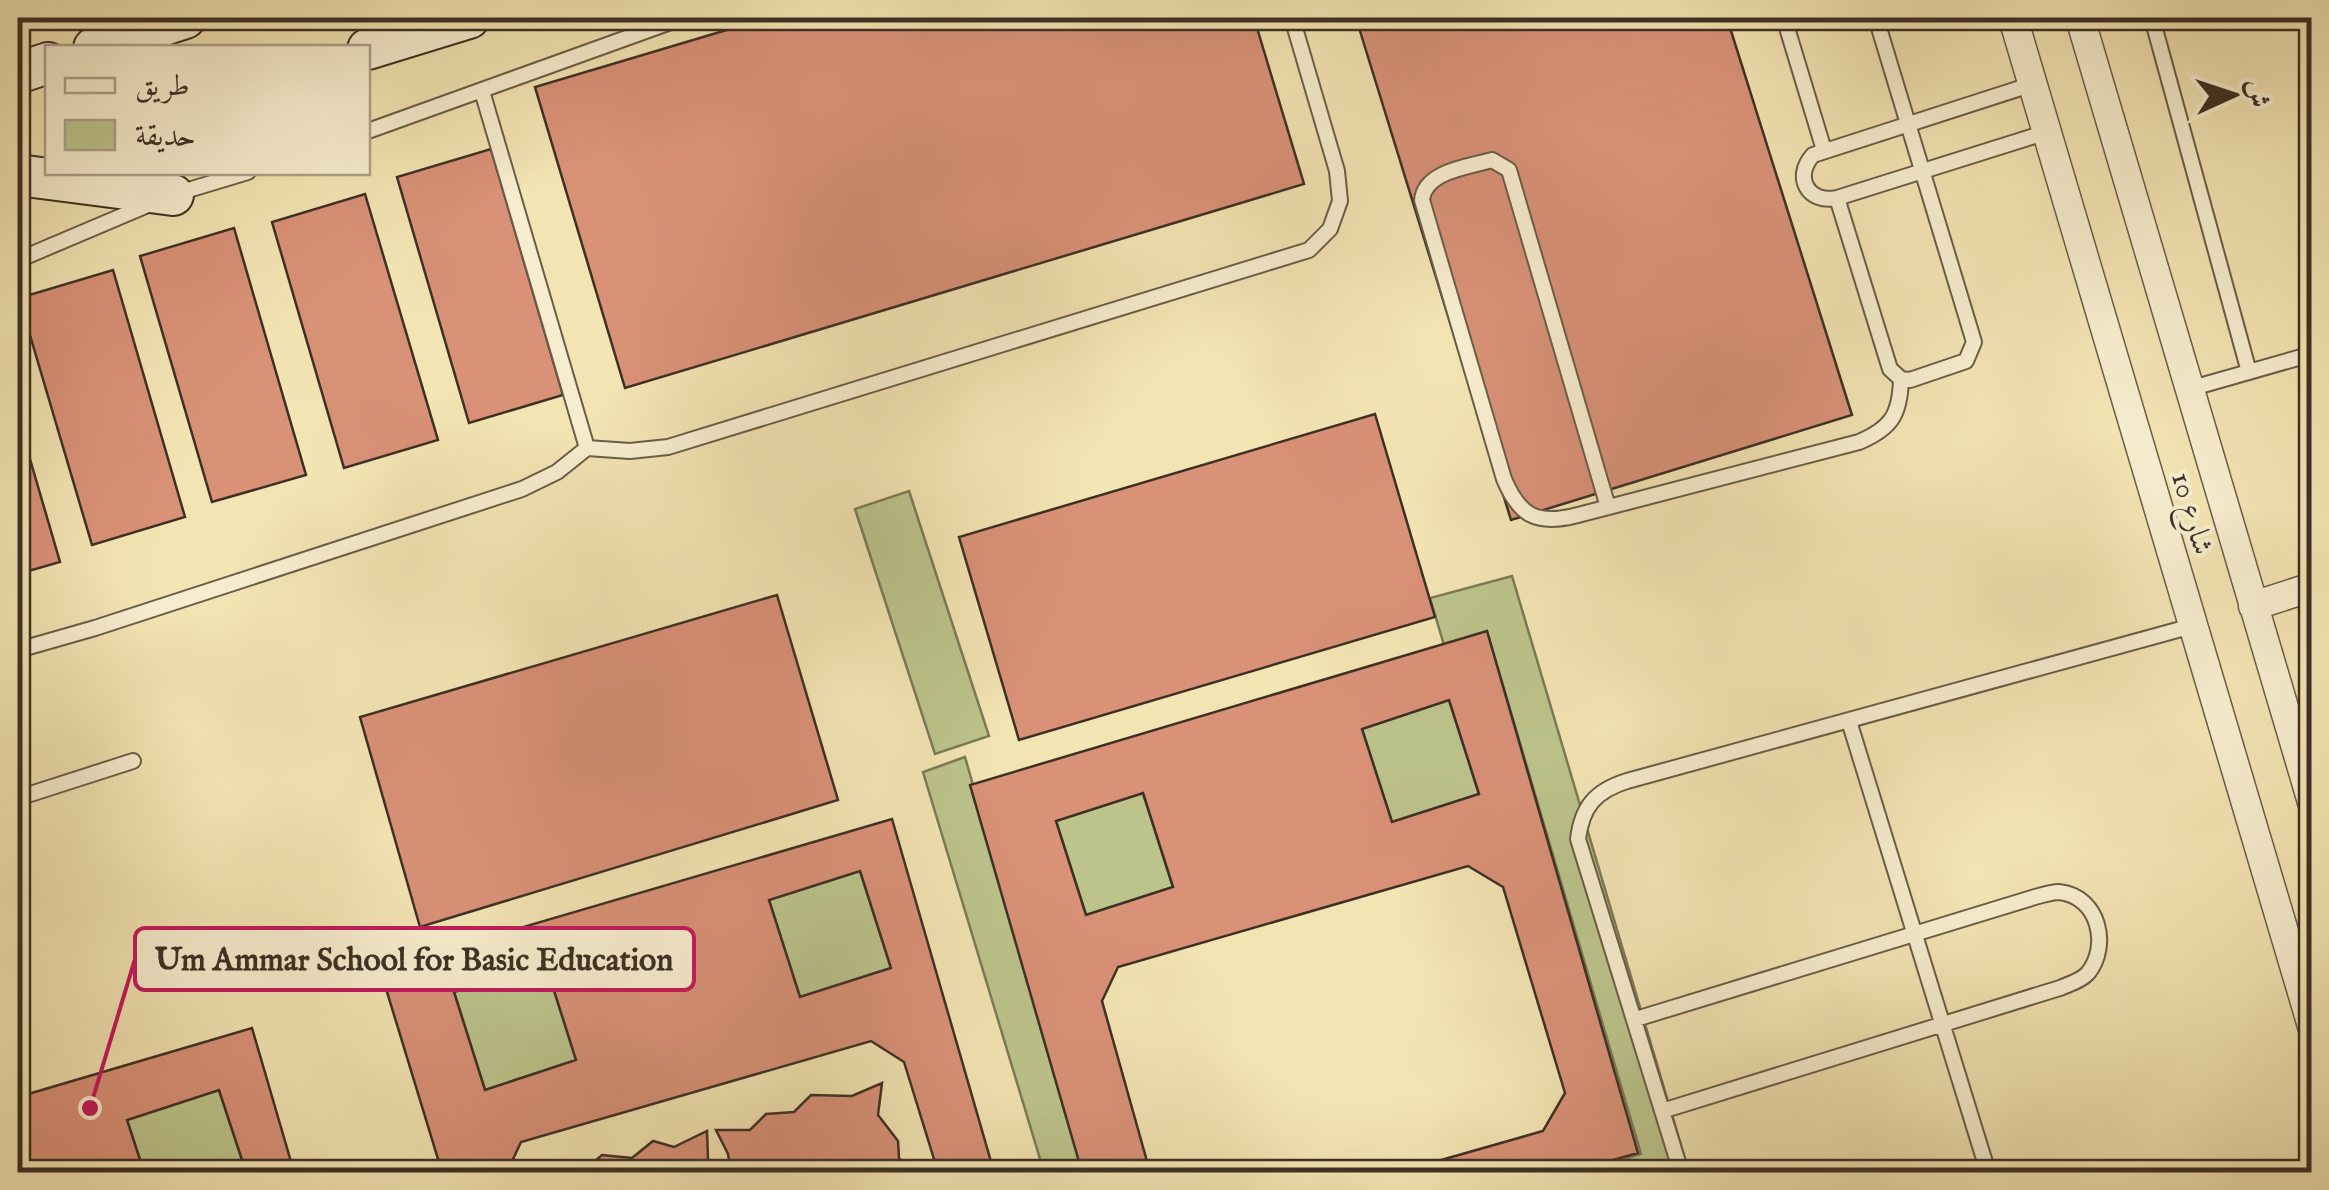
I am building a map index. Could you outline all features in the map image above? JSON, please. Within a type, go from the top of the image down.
[{"type":"main road","points":[[103,45],[185,18]]},
{"type":"main road","points":[[370,48],[469,18]]},
{"type":"main road","points":[[18,73],[45,64]]},
{"type":"main road","points":[[18,159],[45,151]]},
{"type":"main road","points":[[18,175],[173,194]]},
{"type":"street","name":"شارع 10","points":[[2013,18],[2312,1026]]},
{"type":"street","name":"شارع 10","points":[[2080,18],[2312,802]]},
{"type":"street","points":[[2253,606],[2312,587]]},
{"type":"lane","points":[[370,130],[682,18]]},
{"type":"lane","points":[[18,650],[522,489],[557,472],[587,448],[630,451],[668,447],[1310,250],[1330,229],[1340,200],[1337,170],[1292,18]]},
{"type":"lane","points":[[1784,18],[1824,150]]},
{"type":"lane","points":[[1837,198],[1890,369],[1901,379],[1919,378],[1966,361],[1974,342],[1876,18]]},
{"type":"lane","points":[[2152,18],[2249,372]]},
{"type":"lane","points":[[2032,84],[1813,155],[1802,176],[1805,188],[1826,200],[1837,198],[2048,132]]},
{"type":"lane","points":[[482,91],[587,448]]},
{"type":"lane","points":[[1608,507],[1509,170],[1492,160],[1432,178],[1422,192],[1422,200],[1512,500],[1530,516],[1552,521],[1608,507],[1859,442],[1892,421],[1900,403],[1901,379]]},
{"type":"lane","points":[[18,260],[173,194],[238,175]]},
{"type":"lane","points":[[2190,389],[2312,354]]},
{"type":"lane","points":[[1682,1172],[1578,840],[1580,819],[1590,800],[1607,787],[2192,626]]},
{"type":"lane","points":[[1849,721],[1988,1172]]},
{"type":"lane","points":[[18,798],[133,761]]},
{"type":"lane","points":[[1636,1019],[2060,892],[2085,904],[2100,926],[2100,954],[2085,977],[2060,988],[1662,1111]]},
{"type":"green space","points":[[909,491],[989,736],[935,754],[855,509]]},
{"type":"green space","points":[[1512,576],[1689,1172],[1601,1172],[1599,1167],[1641,1154],[1487,631],[1444,645],[1430,598]]},
{"type":"green space","points":[[1449,700],[1479,794],[1392,822],[1362,729]]},
{"type":"green space","points":[[965,757],[1084,1172],[1044,1172],[923,772]]},
{"type":"green space","points":[[1143,793],[1173,887],[1086,915],[1056,821]]},
{"type":"green space","points":[[860,871],[891,968],[800,997],[769,900]]},
{"type":"green space","points":[[545,962],[576,1060],[485,1090],[454,992]]},
{"type":"green space","points":[[219,1090],[246,1172],[144,1172],[127,1120]]},
{"type":"building","points":[[767,18],[1254,18],[1304,184],[625,388],[535,87]]},
{"type":"building","points":[[1356,18],[1727,18],[1852,415],[1511,520]]},
{"type":"building","points":[[491,149],[563,395],[469,423],[397,177]]},
{"type":"building","points":[[365,194],[438,440],[344,468],[272,222]]},
{"type":"building","points":[[234,228],[306,475],[212,502],[140,256]]},
{"type":"building","points":[[113,270],[185,517],[92,545],[19,298]]},
{"type":"building","points":[[1375,414],[1435,617],[1019,740],[959,537]]},
{"type":"building","points":[[18,418],[60,562],[18,574]]},
{"type":"building","points":[[777,595],[838,800],[420,927],[360,717]]},
{"type":"building","points":[[1487,631],[1638,1153],[1571,1172],[1399,1172],[1543,1131],[1565,1093],[1503,887],[1468,866],[1118,967],[1102,1001],[1150,1172],[1082,1172],[970,785]],"holes":[[[1449,700],[1479,794],[1392,822],[1362,729]],[[1143,793],[1173,887],[1086,915],[1056,821]]]},
{"type":"building","points":[[892,819],[994,1172],[938,1172],[904,1062],[871,1041],[521,1142],[507,1172],[442,1172],[380,969]],"holes":[[[860,871],[891,968],[800,997],[769,900]],[[545,962],[576,1060],[485,1090],[454,992]]]},
{"type":"building","points":[[252,1028],[294,1172],[246,1172],[219,1090],[127,1120],[144,1172],[18,1172],[18,1097]]},
{"type":"building","points":[[882,1083],[878,1115],[898,1141],[899,1158],[910,1172],[731,1172],[728,1154],[716,1130],[750,1130],[766,1114],[794,1112],[811,1095],[852,1096]]},
{"type":"building","points":[[707,1131],[708,1160],[716,1172],[582,1172],[602,1155],[632,1158],[653,1141],[674,1147]]},
{"type":"place","name":"Um Ammar School for Basic Education","points":[[90,1108]]}]
